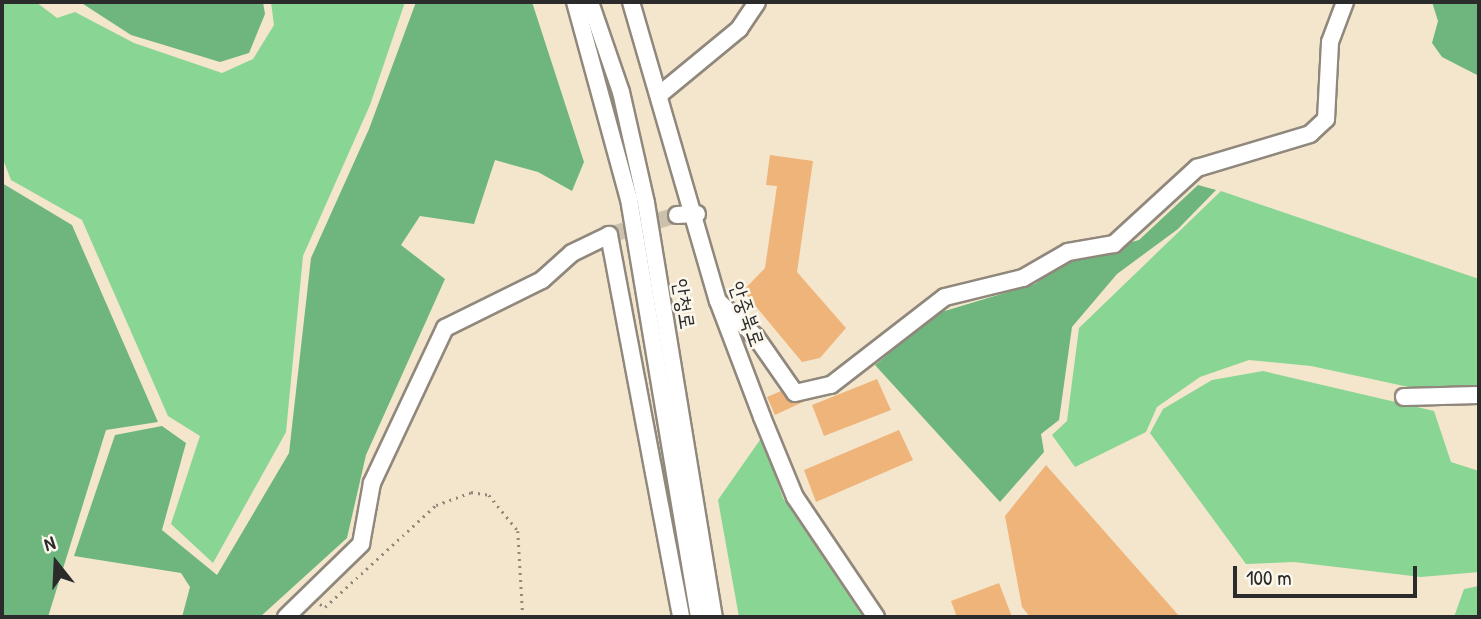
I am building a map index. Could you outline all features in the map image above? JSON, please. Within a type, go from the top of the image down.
[{"type":"street","name":"안청로","points":[[575,2],[629,199],[699,617]]},
{"type":"street","name":"안청로","points":[[590,2],[621,92],[646,203],[714,617]]},
{"type":"street","name":"안중북로","points":[[631,2],[697,214],[718,301],[795,497],[876,617]]},
{"type":"street","points":[[659,95],[739,29],[757,2]]},
{"type":"street","points":[[718,301],[756,337],[795,393],[831,385],[946,297],[1023,278],[1068,252],[1114,244],[1197,168],[1310,134],[1326,119],[1328,54],[1345,2]]},
{"type":"street","points":[[677,215],[697,214]]},
{"type":"street","points":[[286,617],[361,544],[372,483],[445,328],[542,280],[572,253],[609,235],[681,617]]},
{"type":"street","points":[[1404,397],[1479,395]]},
{"type":"path","points":[[309,597],[324,607],[436,505],[471,492],[489,495],[519,531],[523,617]]},
{"type":"green space","points":[[2,2],[36,2],[57,18],[75,12],[134,43],[222,73],[253,59],[274,25],[271,2],[405,2],[370,105],[303,256],[286,432],[213,563],[171,524],[200,436],[168,416],[82,220],[11,180],[2,157]]},
{"type":"green space","points":[[80,2],[263,2],[265,14],[249,53],[220,62],[131,35]]},
{"type":"green space","points":[[416,2],[532,2],[584,162],[572,191],[538,172],[495,160],[474,224],[420,216],[401,245],[445,279],[366,455],[347,538],[260,617],[182,617],[190,587],[181,573],[74,556],[115,435],[162,426],[186,443],[162,530],[217,575],[289,453],[311,258],[369,129]]},
{"type":"green space","points":[[1432,2],[1479,2],[1479,76],[1442,57],[1432,43],[1438,21]]},
{"type":"green space","points":[[2,183],[72,225],[158,422],[106,430],[48,617],[2,617]]},
{"type":"green space","points":[[1198,185],[1216,190],[1178,229],[1117,274],[1072,327],[1059,420],[1041,434],[1044,452],[1000,502],[875,365],[938,313],[1035,284],[1066,260],[1139,240]]},
{"type":"green space","points":[[1221,191],[1479,279],[1479,388],[1432,392],[1311,366],[1249,360],[1200,377],[1157,407],[1146,432],[1075,467],[1052,435],[1067,421],[1079,328]]},
{"type":"green space","points":[[1263,371],[1434,411],[1451,462],[1479,471],[1479,572],[1421,577],[1294,562],[1246,564],[1150,433],[1163,409],[1212,380]]},
{"type":"green space","points":[[762,437],[783,498],[863,617],[739,617],[718,500]]},
{"type":"green space","points":[[1479,586],[1479,617],[1454,617],[1464,589]]},
{"type":"building","points":[[770,155],[813,161],[797,272],[846,328],[820,358],[802,362],[743,291],[765,268],[777,186],[766,185]]},
{"type":"building","points":[[877,379],[891,410],[824,436],[812,405]]},
{"type":"building","points":[[781,391],[791,402],[803,402],[775,415],[767,397]]},
{"type":"building","points":[[899,430],[913,460],[816,502],[804,470]]},
{"type":"building","points":[[1046,465],[1180,617],[1030,617],[1022,607],[1005,516]]},
{"type":"building","points":[[999,583],[1012,617],[957,617],[951,601]]},
{"type":"tunnel","points":[[609,235],[677,215]]}]
